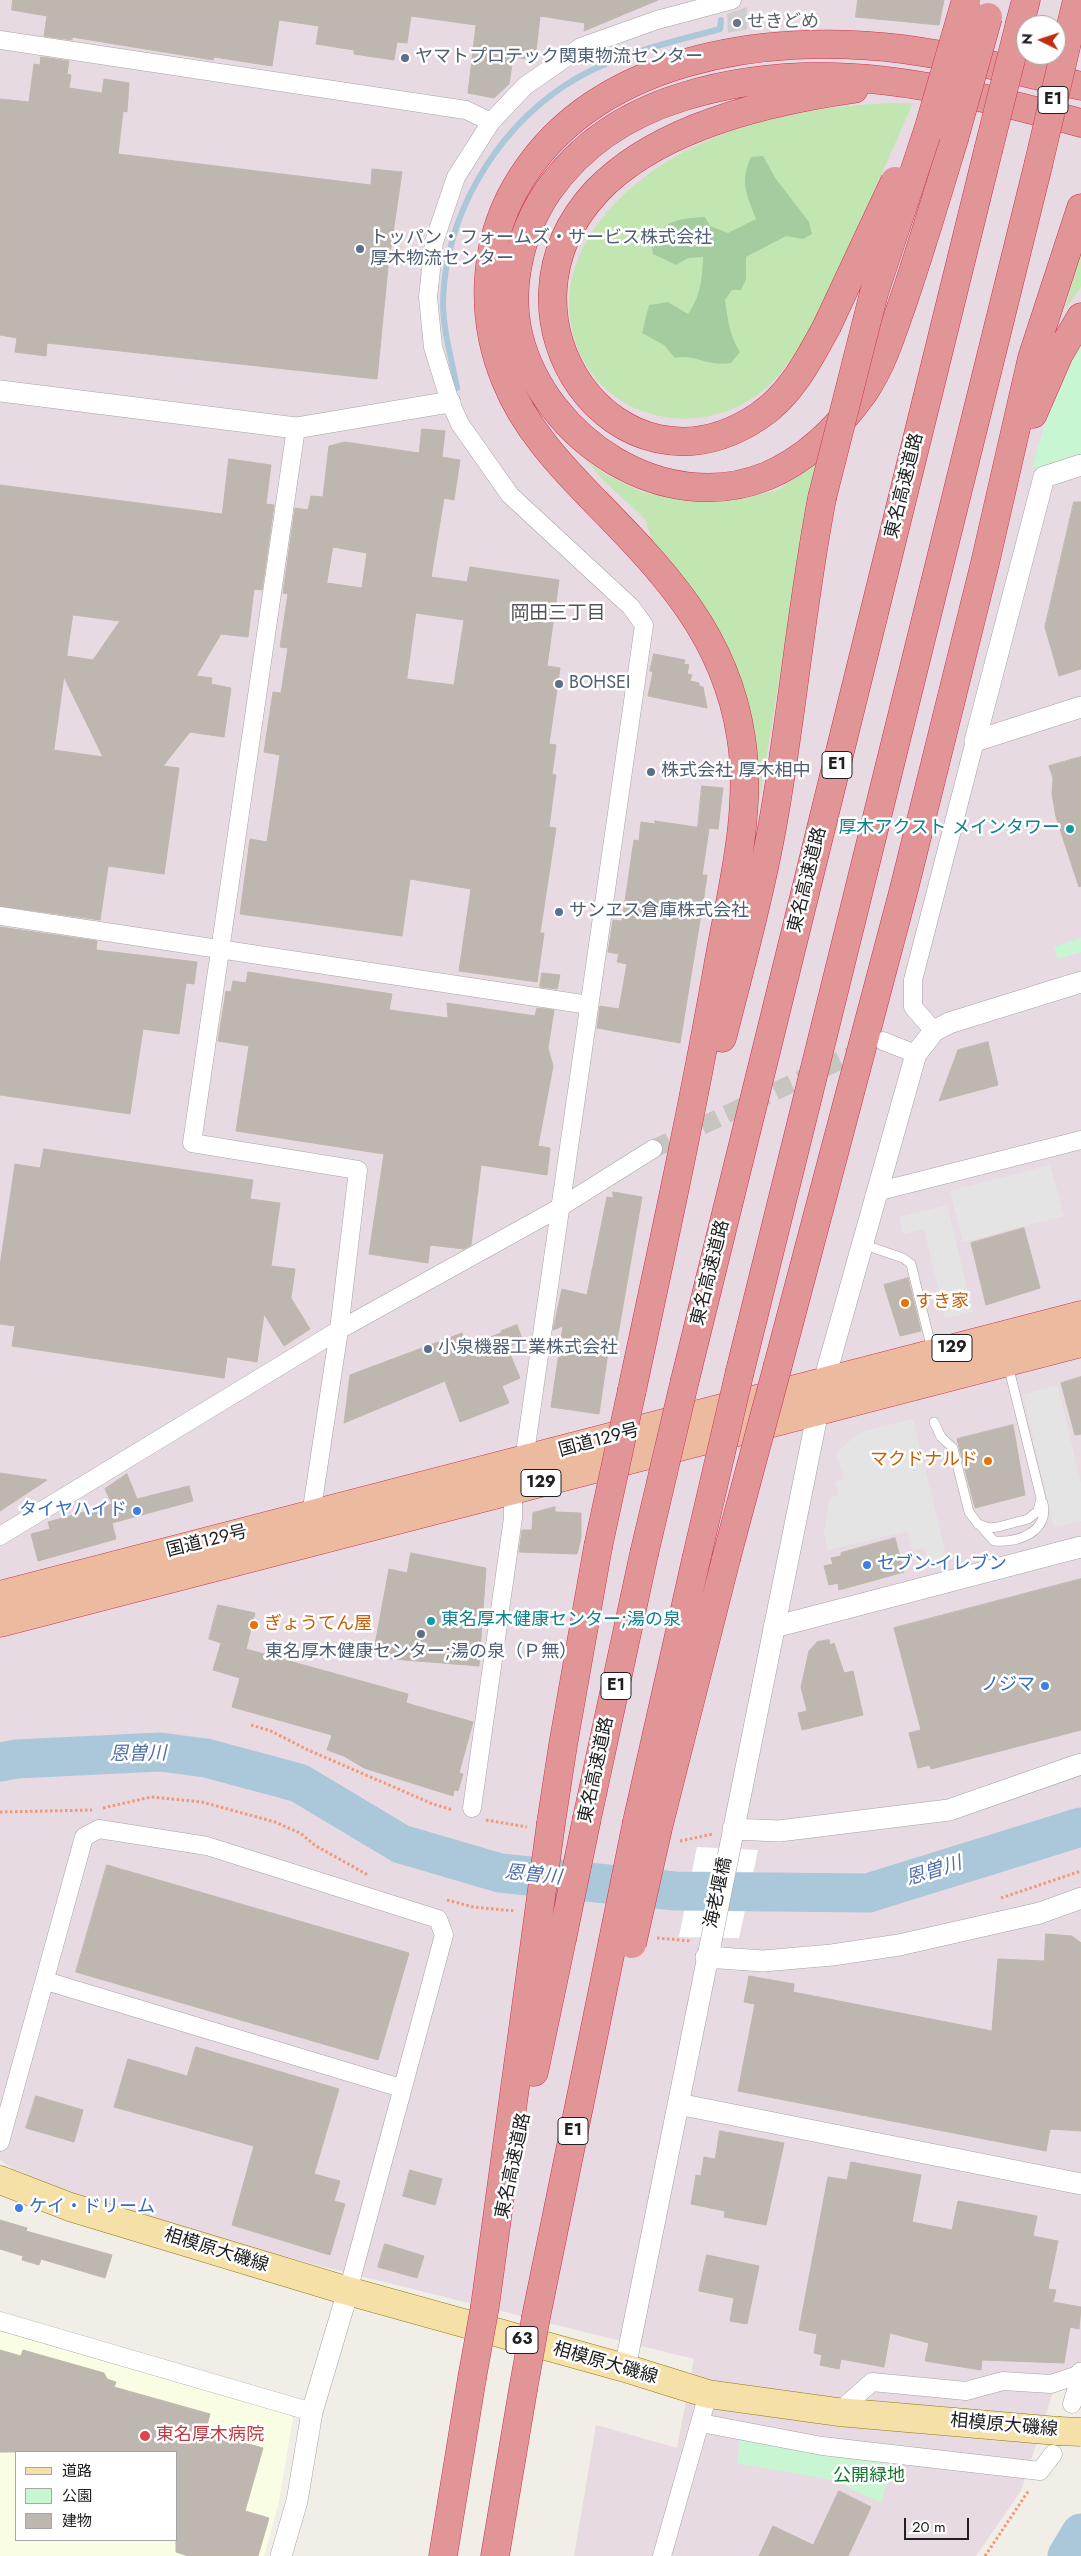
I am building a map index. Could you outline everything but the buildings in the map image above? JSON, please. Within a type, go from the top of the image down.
[{"type":"highway","points":[[915,84],[863,88],[796,98],[682,134],[633,161],[598,191],[572,224],[555,265],[552,287],[554,328],[567,366],[592,401],[608,415],[641,433],[659,438],[680,440],[719,436],[740,428],[760,416],[794,381],[809,361],[827,326],[909,149],[946,59],[966,0]]},
{"type":"highway","points":[[632,1390],[765,865],[779,782],[799,632],[822,498],[874,294],[931,118],[966,0]]},
{"type":"highway","name":"E1","points":[[495,2556],[536,2317],[566,2164],[632,1942],[669,1678],[740,1371],[1078,0]]},
{"type":"highway","points":[[990,8],[954,139],[912,275],[880,364],[866,389],[827,436],[788,466],[764,477],[739,484],[711,487],[683,486],[655,480],[630,470],[606,457],[585,441],[550,402],[527,360],[519,336],[515,310],[518,264],[524,240],[544,198],[572,162],[591,143],[611,128],[654,107],[708,89],[736,83],[791,76],[829,75],[915,84],[986,97],[1081,123]]},
{"type":"highway","name":"東名高速道路","points":[[549,1937],[1023,11]]},
{"type":"highway","points":[[443,2556],[549,1937],[568,1716],[598,1547],[696,1086],[734,875],[744,799],[743,744],[738,716],[721,662],[690,606],[645,552],[554,456],[527,421],[506,383],[490,328],[488,298],[492,247],[500,222],[523,174],[559,131],[602,99],[654,73],[716,56],[776,46],[868,46],[960,58],[1081,86]]},
{"type":"highway","points":[[632,1942],[726,1559],[905,885],[1032,358],[1081,208]]},
{"type":"highway","points":[[984,563],[1045,383],[1081,317]]},
{"type":"highway","name":"国道129号","points":[[0,1595],[1081,1315]]},
{"type":"highway","name":"国道129号","points":[[0,1623],[1081,1343]]},
{"type":"main road","name":"相模原大磯線","points":[[0,2180],[70,2207],[348,2291],[625,2368],[708,2394],[838,2412],[1064,2439]]},
{"type":"street","points":[[524,1460],[644,625],[631,607],[510,495],[460,424],[450,402],[433,347],[428,297],[434,242],[456,177],[491,122],[525,86],[581,47],[657,20],[732,0]]},
{"type":"street","points":[[0,40],[466,110],[491,122]]},
{"type":"street","points":[[0,391],[296,428],[450,402]]},
{"type":"street","points":[[296,428],[192,1143],[358,1170],[339,1330],[311,1515]]},
{"type":"street","points":[[934,1031],[913,1007],[913,980],[975,741],[1044,477],[1081,465]]},
{"type":"street","points":[[975,741],[1081,707]]},
{"type":"street","points":[[0,916],[589,1005]]},
{"type":"street","points":[[882,1041],[916,1054],[934,1031],[949,1023],[1081,982]]},
{"type":"street","name":"海老堰橋","points":[[625,2368],[708,1946],[824,1381],[916,1054]]},
{"type":"street","points":[[876,1192],[1081,1140]]},
{"type":"street","points":[[0,1536],[339,1330],[559,1208],[653,1149]]},
{"type":"street","points":[[472,1808],[513,1518],[513,1491]]},
{"type":"street","points":[[774,1627],[1081,1547]]},
{"type":"street","points":[[731,1838],[949,1810],[1081,1764]]},
{"type":"street","points":[[0,2142],[46,1981],[84,1837],[99,1829],[216,1848],[438,1919],[444,1934],[401,2088],[348,2291],[312,2412],[297,2501],[281,2556]]},
{"type":"street","points":[[708,1946],[763,1961],[832,1955],[900,1945],[1040,1913],[1081,1898]]},
{"type":"street","points":[[46,1981],[401,2088]]},
{"type":"street","points":[[678,2104],[1081,2184]]},
{"type":"street","points":[[0,2321],[312,2412]]},
{"type":"street","points":[[1072,2404],[1081,2374]]},
{"type":"street","points":[[838,2412],[872,2382],[966,2391],[1003,2381],[1051,2384],[1081,2374]]},
{"type":"street","points":[[662,2556],[708,2394]]},
{"type":"street","points":[[701,2423],[822,2446],[1040,2471],[1064,2439]]},
{"type":"lane","points":[[862,1244],[903,1258],[911,1264],[932,1353]]},
{"type":"lane","points":[[934,1422],[941,1437],[953,1448],[969,1512],[978,1524],[994,1541],[1002,1542],[1034,1533],[1043,1519],[1041,1498],[1007,1362]]},
{"type":"lane","points":[[978,1524],[989,1528],[1028,1519],[1038,1511],[1041,1498]]},
{"type":"path","points":[[252,1724],[434,1804],[459,1812],[472,1808]]},
{"type":"path","points":[[0,1812],[97,1810],[151,1797],[202,1802],[275,1822],[300,1833],[316,1846],[372,1877]]},
{"type":"path","points":[[445,1900],[473,1908],[519,1912]]},
{"type":"path","points":[[632,1942],[708,1946]]},
{"type":"path","points":[[985,2556],[1040,2471]]},
{"type":"shaded area","points":[[0,0],[1081,0],[1081,2379],[1058,2377],[1021,2491],[976,2556],[574,2556],[596,2425],[677,2448],[694,2359],[316,2265],[101,2206],[13,2169],[0,2160]]},
{"type":"shaded area","points":[[747,7],[747,29],[728,33],[727,14]]},
{"type":"shaded area","points":[[1050,1165],[1064,1216],[963,1242],[950,1191]]},
{"type":"shaded area","points":[[947,1205],[973,1312],[945,1318],[924,1229],[903,1234],[899,1217]]},
{"type":"shaded area","points":[[1058,1386],[1081,1484],[1081,1521],[1054,1527],[1023,1394]]},
{"type":"shaded area","points":[[913,1419],[947,1559],[927,1564],[924,1548],[913,1551],[907,1531],[828,1550],[824,1532],[830,1498],[839,1495],[835,1482],[844,1479],[837,1456],[838,1450],[861,1432]]},
{"type":"shaded area","name":"東名厚木病院","points":[[0,2331],[289,2413],[293,2419],[278,2506],[264,2556],[0,2556]]},
{"type":"green space","points":[[913,103],[818,316],[800,347],[778,376],[749,401],[716,415],[682,419],[648,413],[618,399],[594,376],[576,345],[569,307],[573,272],[587,240],[600,221],[629,190],[663,164],[701,143],[742,128],[785,116],[828,108]]},
{"type":"green space","points":[[763,156],[776,179],[809,222],[812,234],[803,239],[786,236],[746,257],[746,279],[741,290],[732,290],[725,300],[731,333],[740,352],[731,363],[715,363],[688,357],[675,358],[664,345],[642,333],[649,305],[668,302],[688,314],[696,300],[700,287],[703,257],[688,258],[676,265],[653,254],[651,243],[662,229],[680,220],[705,217],[710,226],[728,233],[756,219],[747,196],[745,175],[751,157]]},
{"type":"green space","points":[[1081,251],[1081,287],[1065,309]]},
{"type":"green space","points":[[1081,342],[1081,453],[1032,469],[1057,387]]},
{"type":"green space","points":[[587,461],[605,474],[642,492],[700,502],[738,499],[778,490],[819,461],[803,535],[757,814],[757,767],[753,732],[748,704],[733,664],[653,543],[645,519],[603,480]]},
{"type":"green space","points":[[1081,938],[1081,952],[1058,959],[1054,947]]},
{"type":"green space","name":"公開緑地","points":[[740,2438],[893,2462],[881,2503],[832,2480],[737,2463]]},
{"type":"pier","points":[[697,1847],[758,1850],[739,1938],[679,1937]]},
{"type":"waterway","points":[[457,388],[443,313],[446,270],[453,239],[464,208],[478,179],[495,152],[516,127],[539,105],[582,75],[640,51],[720,29],[721,20]]},
{"type":"waterway","name":"恩曽川","points":[[0,1762],[17,1759],[160,1752],[206,1758],[299,1783],[401,1844],[500,1873],[675,1891],[868,1893],[1081,1827]]},
{"type":"waterway","points":[[1067,2556],[1081,2533]]},
{"type":"tunnel","points":[[653,1149],[865,1049]]},
{"type":"place","name":"せきどめ","points":[[737,23]]},
{"type":"place","name":"ヤマトプロテック関東物流センター","points":[[405,58]]},
{"type":"place","name":"トッパン・フォームズ・サービス株式会社 厚木物流センター","points":[[360,249]]},
{"type":"place","name":"BOHSEI","points":[[559,684]]},
{"type":"place","name":"株式会社 厚木相中","points":[[651,772]]},
{"type":"place","name":"厚木アクスト メインタワー","points":[[1070,829]]},
{"type":"place","name":"サンヱス倉庫株式会社","points":[[559,912]]},
{"type":"place","name":"すき家","points":[[905,1303]]},
{"type":"place","name":"小泉機器工業株式会社","points":[[428,1349]]},
{"type":"place","name":"マクドナルド","points":[[988,1461]]},
{"type":"place","name":"タイヤハイド","points":[[137,1511]]},
{"type":"place","name":"セブン-イレブン","points":[[867,1565]]},
{"type":"place","name":"東名厚木健康センター;湯の泉","points":[[431,1621]]},
{"type":"place","name":"ぎょうてん屋","points":[[254,1625]]},
{"type":"place","name":"東名厚木健康センター;湯の泉（Ｐ無）","points":[[421,1634]]},
{"type":"place","name":"ノジマ","points":[[1045,1686]]},
{"type":"place","name":"ケイ・ドリーム","points":[[19,2208]]},
{"type":"place","name":"東名厚木病院","points":[[145,2436]]},
{"type":"district","name":"岡田三丁目","points":[[558,614]]}]
